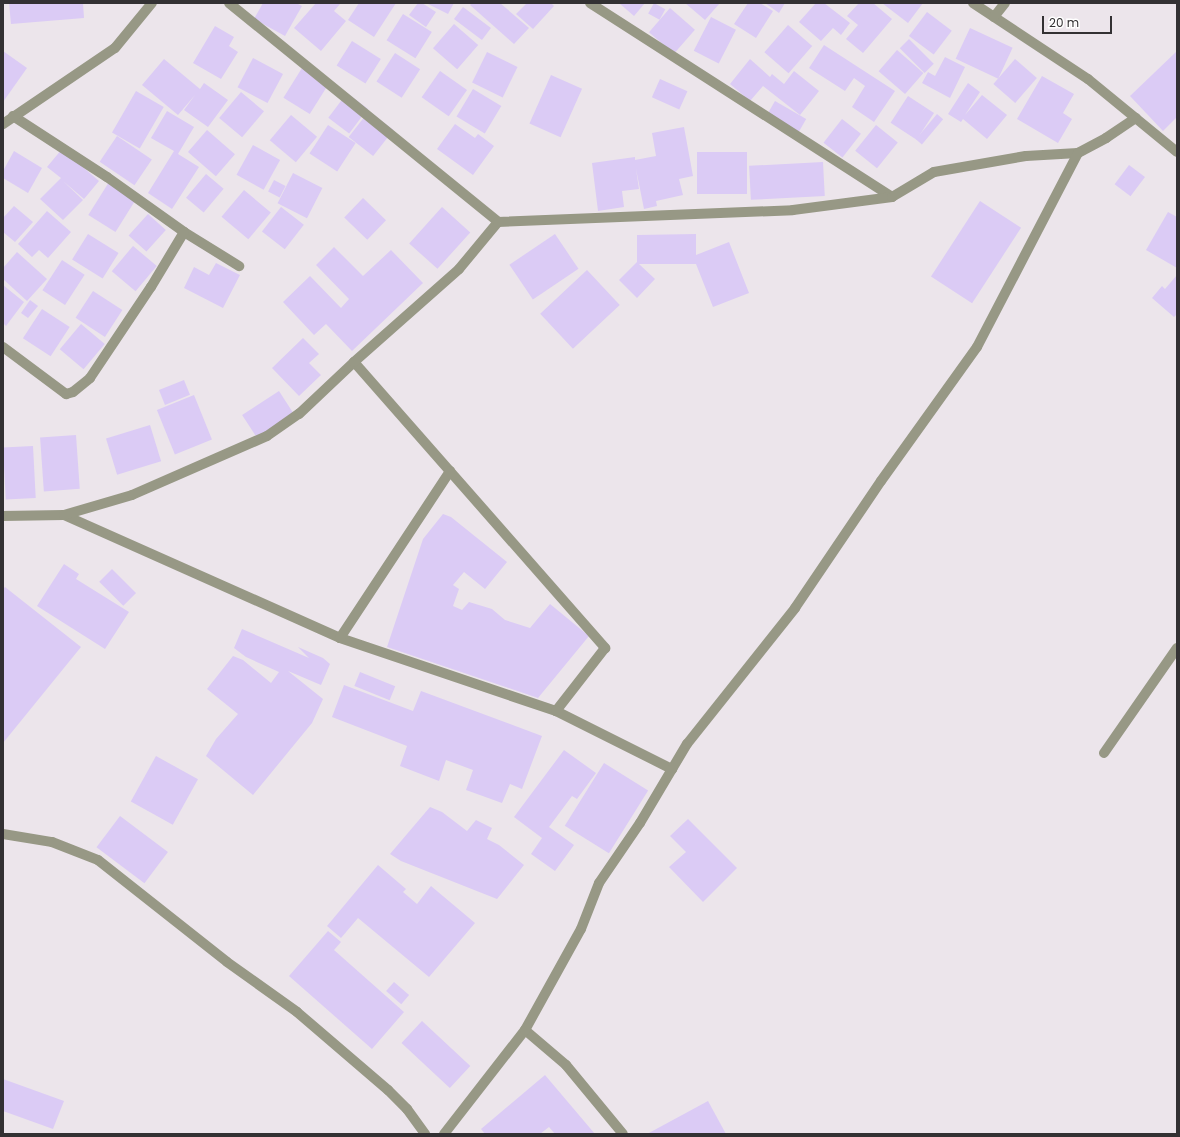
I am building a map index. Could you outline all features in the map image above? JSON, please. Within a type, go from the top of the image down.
[{"type":"street","points":[[3,124],[115,48],[152,3]]},
{"type":"street","points":[[229,3],[498,222],[793,210],[892,197],[934,172],[1026,156],[1078,153],[1106,138],[1136,118]]},
{"type":"street","points":[[590,3],[892,197]]},
{"type":"street","points":[[973,3],[1088,79],[1177,152]]},
{"type":"street","points":[[994,17],[1005,3]]},
{"type":"street","points":[[14,116],[107,177],[184,232],[239,266]]},
{"type":"street","points":[[444,1134],[525,1030],[582,929],[599,883],[640,822],[687,744],[795,608],[881,481],[977,348],[1078,153]]},
{"type":"street","points":[[3,516],[64,515],[132,495],[267,436],[299,414],[354,362],[459,269],[498,222]]},
{"type":"street","points":[[3,347],[66,394],[73,392],[90,378],[151,287],[184,232]]},
{"type":"street","points":[[354,362],[606,648],[556,711]]},
{"type":"street","points":[[340,638],[450,471]]},
{"type":"street","points":[[64,515],[340,638],[556,711],[672,769]]},
{"type":"street","points":[[1104,753],[1177,648]]},
{"type":"street","points":[[3,834],[52,842],[98,860],[209,948],[297,1012],[388,1090],[407,1109],[425,1134]]},
{"type":"street","points":[[525,1030],[566,1066],[623,1134]]},
{"type":"building","points":[[9,3],[83,3],[84,18],[11,24]]},
{"type":"building","points":[[263,3],[296,3],[302,6],[285,36],[254,19]]},
{"type":"building","points":[[316,3],[339,3],[340,4],[334,11],[346,21],[321,51],[294,28]]},
{"type":"building","points":[[359,3],[396,3],[374,37],[348,20]]},
{"type":"building","points":[[418,3],[422,3],[436,12],[426,27],[409,15]]},
{"type":"building","points":[[426,3],[454,3],[448,14]]},
{"type":"building","points":[[472,3],[500,3],[529,28],[514,44],[470,5]]},
{"type":"building","points":[[527,3],[551,3],[554,6],[533,29],[516,14]]},
{"type":"building","points":[[619,3],[645,3],[634,16]]},
{"type":"building","points":[[654,3],[665,9],[660,20],[648,13]]},
{"type":"building","points":[[685,3],[720,3],[705,20]]},
{"type":"building","points":[[748,3],[760,3],[773,11],[756,38],[734,24]]},
{"type":"building","points":[[765,3],[785,3],[779,13]]},
{"type":"building","points":[[816,3],[824,3],[850,23],[841,35],[833,28],[821,41],[799,22]]},
{"type":"building","points":[[859,3],[873,3],[892,19],[863,53],[846,39],[858,25],[847,16]]},
{"type":"building","points":[[882,3],[923,3],[908,23]]},
{"type":"building","points":[[463,7],[491,28],[482,40],[454,19]]},
{"type":"building","points":[[670,8],[695,30],[674,54],[649,32]]},
{"type":"building","points":[[927,12],[952,31],[934,55],[909,36]]},
{"type":"building","points":[[403,14],[432,32],[415,58],[387,40]]},
{"type":"building","points":[[711,17],[736,30],[719,64],[694,51]]},
{"type":"building","points":[[454,24],[478,45],[457,69],[433,48]]},
{"type":"building","points":[[788,25],[812,46],[789,73],[764,52]]},
{"type":"building","points":[[215,26],[234,37],[229,46],[238,52],[221,79],[193,63]]},
{"type":"building","points":[[970,28],[1013,48],[998,79],[956,59]]},
{"type":"building","points":[[909,39],[934,64],[925,73],[900,48]]},
{"type":"building","points":[[352,41],[381,59],[365,84],[337,66]]},
{"type":"building","points":[[824,45],[895,91],[874,122],[852,107],[865,86],[854,78],[845,91],[809,68]]},
{"type":"building","points":[[897,50],[923,73],[905,94],[879,71]]},
{"type":"building","points":[[3,51],[27,68],[3,102]]},
{"type":"building","points":[[1177,51],[1177,117],[1163,131],[1130,96]]},
{"type":"building","points":[[487,52],[518,67],[503,97],[472,83]]},
{"type":"building","points":[[395,53],[420,69],[402,98],[376,82]]},
{"type":"building","points":[[945,57],[965,67],[950,98],[922,83],[928,72],[935,76]]},
{"type":"building","points":[[253,58],[283,74],[268,103],[238,87]]},
{"type":"building","points":[[164,59],[200,89],[204,83],[228,100],[208,127],[184,110],[195,95],[178,115],[142,85]]},
{"type":"building","points":[[750,59],[770,77],[772,74],[784,84],[794,71],[819,91],[800,115],[763,86],[750,101],[730,84]]},
{"type":"building","points":[[1015,59],[1037,78],[1015,103],[993,84]]},
{"type":"building","points":[[302,68],[328,84],[310,114],[283,98]]},
{"type":"building","points":[[440,71],[467,90],[449,116],[422,97]]},
{"type":"building","points":[[551,75],[582,89],[561,137],[529,123]]},
{"type":"building","points":[[1042,76],[1074,94],[1063,113],[1072,119],[1058,143],[1017,119]]},
{"type":"building","points":[[660,79],[687,91],[679,109],[652,97]]},
{"type":"building","points":[[968,83],[980,92],[965,115],[982,95],[1007,115],[987,139],[963,119],[961,122],[948,114]]},
{"type":"building","points":[[473,89],[501,106],[485,133],[457,116]]},
{"type":"building","points":[[136,91],[164,107],[140,149],[112,133]]},
{"type":"building","points":[[241,92],[264,111],[242,137],[219,118]]},
{"type":"building","points":[[347,93],[368,109],[349,133],[328,118]]},
{"type":"building","points":[[908,96],[934,113],[917,140],[891,123]]},
{"type":"building","points":[[775,101],[806,119],[798,134],[766,116]]},
{"type":"building","points":[[167,111],[194,127],[178,154],[199,167],[172,209],[148,193],[174,151],[151,138]]},
{"type":"building","points":[[369,111],[393,130],[373,156],[349,137]]},
{"type":"building","points":[[937,114],[943,119],[922,144],[916,139]]},
{"type":"building","points":[[291,115],[317,137],[296,162],[270,140]]},
{"type":"building","points":[[842,119],[861,134],[842,157],[824,143]]},
{"type":"building","points":[[455,124],[475,138],[478,134],[494,146],[473,175],[437,149]]},
{"type":"building","points":[[328,125],[356,143],[337,171],[309,154]]},
{"type":"building","points":[[876,125],[898,143],[877,168],[855,151]]},
{"type":"building","points":[[684,127],[693,176],[679,179],[683,195],[656,201],[657,206],[644,209],[636,169],[639,189],[622,191],[624,207],[598,211],[592,163],[635,157],[635,160],[656,156],[652,133]]},
{"type":"building","points":[[207,130],[235,154],[216,176],[188,152]]},
{"type":"building","points":[[117,136],[152,159],[134,185],[100,162]]},
{"type":"building","points":[[253,145],[280,160],[264,190],[237,175]]},
{"type":"building","points":[[62,149],[99,181],[84,199],[63,181],[83,200],[63,220],[40,199],[61,178],[47,167]]},
{"type":"building","points":[[14,151],[42,168],[28,193],[3,178],[3,171]]},
{"type":"building","points":[[697,152],[747,152],[747,194],[697,194]]},
{"type":"building","points":[[823,162],[825,196],[751,200],[749,166]]},
{"type":"building","points":[[1129,165],[1145,177],[1131,196],[1115,184]]},
{"type":"building","points":[[293,173],[322,188],[307,218],[278,203]]},
{"type":"building","points":[[206,174],[224,189],[204,213],[186,198]]},
{"type":"building","points":[[274,180],[286,186],[280,197],[268,192]]},
{"type":"building","points":[[109,182],[136,199],[115,232],[88,215]]},
{"type":"building","points":[[244,190],[271,212],[248,239],[222,217]]},
{"type":"building","points":[[363,198],[386,220],[367,240],[344,217]]},
{"type":"building","points":[[980,201],[1021,228],[972,303],[931,276]]},
{"type":"building","points":[[14,206],[33,222],[15,242],[3,232],[3,218]]},
{"type":"building","points":[[281,207],[304,225],[285,249],[262,231]]},
{"type":"building","points":[[442,207],[470,232],[437,269],[409,243]]},
{"type":"building","points":[[47,211],[71,232],[48,258],[39,250],[32,257],[18,244]]},
{"type":"building","points":[[1168,212],[1177,217],[1177,268],[1146,250]]},
{"type":"building","points":[[148,214],[166,230],[146,252],[129,236]]},
{"type":"building","points":[[88,234],[119,253],[103,279],[72,259]]},
{"type":"building","points":[[555,234],[578,269],[533,300],[509,265]]},
{"type":"building","points":[[696,234],[696,255],[729,242],[749,293],[713,307],[696,264],[639,264],[655,279],[637,298],[619,280],[637,262],[637,235]]},
{"type":"building","points":[[133,246],[157,266],[136,291],[112,271]]},
{"type":"building","points":[[334,247],[363,276],[391,250],[423,283],[352,351],[326,324],[314,335],[283,302],[310,276],[341,308],[349,299],[316,265]]},
{"type":"building","points":[[17,252],[47,279],[27,301],[3,279],[3,268]]},
{"type":"building","points":[[62,260],[85,275],[65,305],[42,290]]},
{"type":"building","points":[[216,263],[240,275],[223,308],[184,288],[194,267],[209,275]]},
{"type":"building","points":[[587,270],[620,305],[573,349],[540,314]]},
{"type":"building","points":[[1177,275],[1177,314],[1174,317],[1152,298],[1162,286],[1165,289]]},
{"type":"building","points":[[3,285],[24,302],[6,326],[3,323]]},
{"type":"building","points":[[93,291],[122,310],[105,337],[76,318]]},
{"type":"building","points":[[30,300],[38,306],[28,318],[21,313]]},
{"type":"building","points":[[42,309],[70,327],[51,356],[23,338]]},
{"type":"building","points":[[81,324],[105,344],[84,369],[60,349]]},
{"type":"building","points":[[303,338],[319,354],[309,363],[321,375],[299,396],[272,368]]},
{"type":"building","points":[[184,380],[190,395],[165,405],[159,390]]},
{"type":"building","points":[[279,391],[294,414],[257,438],[242,415]]},
{"type":"building","points":[[194,395],[212,440],[175,454],[157,410]]},
{"type":"building","points":[[150,425],[161,461],[117,475],[106,438]]},
{"type":"building","points":[[76,435],[80,489],[44,491],[40,438]]},
{"type":"building","points":[[33,446],[36,498],[6,499],[3,448]]},
{"type":"building","points":[[443,514],[451,517],[507,562],[485,589],[464,572],[453,585],[459,589],[453,606],[462,610],[469,602],[492,609],[505,620],[530,628],[550,604],[589,636],[538,698],[387,647],[423,539]]},
{"type":"building","points":[[64,564],[79,574],[76,579],[129,612],[105,649],[37,606]]},
{"type":"building","points":[[112,569],[136,593],[123,606],[99,582]]},
{"type":"building","points":[[5,587],[81,647],[3,743],[3,589]]},
{"type":"building","points":[[242,629],[309,658],[298,647],[323,658],[330,664],[321,685],[288,671],[323,699],[312,723],[253,795],[206,756],[216,739],[238,714],[207,689],[233,656],[243,660],[271,683],[279,672],[246,657],[234,648]]},
{"type":"building","points":[[360,672],[395,686],[390,700],[354,686]]},
{"type":"building","points":[[344,685],[413,711],[421,691],[542,736],[522,789],[510,784],[502,803],[466,790],[473,770],[446,760],[439,781],[400,766],[407,746],[332,717]]},
{"type":"building","points":[[564,750],[596,773],[577,799],[572,796],[549,827],[574,845],[555,871],[531,854],[542,838],[514,817]]},
{"type":"building","points":[[156,756],[198,779],[173,825],[131,801]]},
{"type":"building","points":[[604,763],[648,791],[609,853],[565,826]]},
{"type":"building","points":[[430,807],[442,812],[467,831],[476,820],[492,828],[487,839],[499,845],[524,865],[497,899],[401,861],[390,854]]},
{"type":"building","points":[[120,816],[168,852],[144,883],[97,847]]},
{"type":"building","points":[[688,819],[737,868],[703,902],[669,867],[686,852],[670,836]]},
{"type":"building","points":[[378,865],[406,889],[403,892],[417,904],[431,886],[475,923],[429,977],[358,918],[341,938],[327,926]]},
{"type":"building","points":[[328,931],[341,942],[334,950],[404,1012],[372,1049],[289,976]]},
{"type":"building","points":[[394,982],[409,995],[401,1004],[386,991]]},
{"type":"building","points":[[422,1021],[470,1066],[450,1088],[402,1043]]},
{"type":"building","points":[[545,1075],[595,1134],[555,1134],[549,1127],[540,1134],[485,1134],[481,1129]]},
{"type":"building","points":[[3,1079],[64,1101],[53,1129],[3,1111]]},
{"type":"building","points":[[708,1101],[726,1134],[647,1134]]}]
